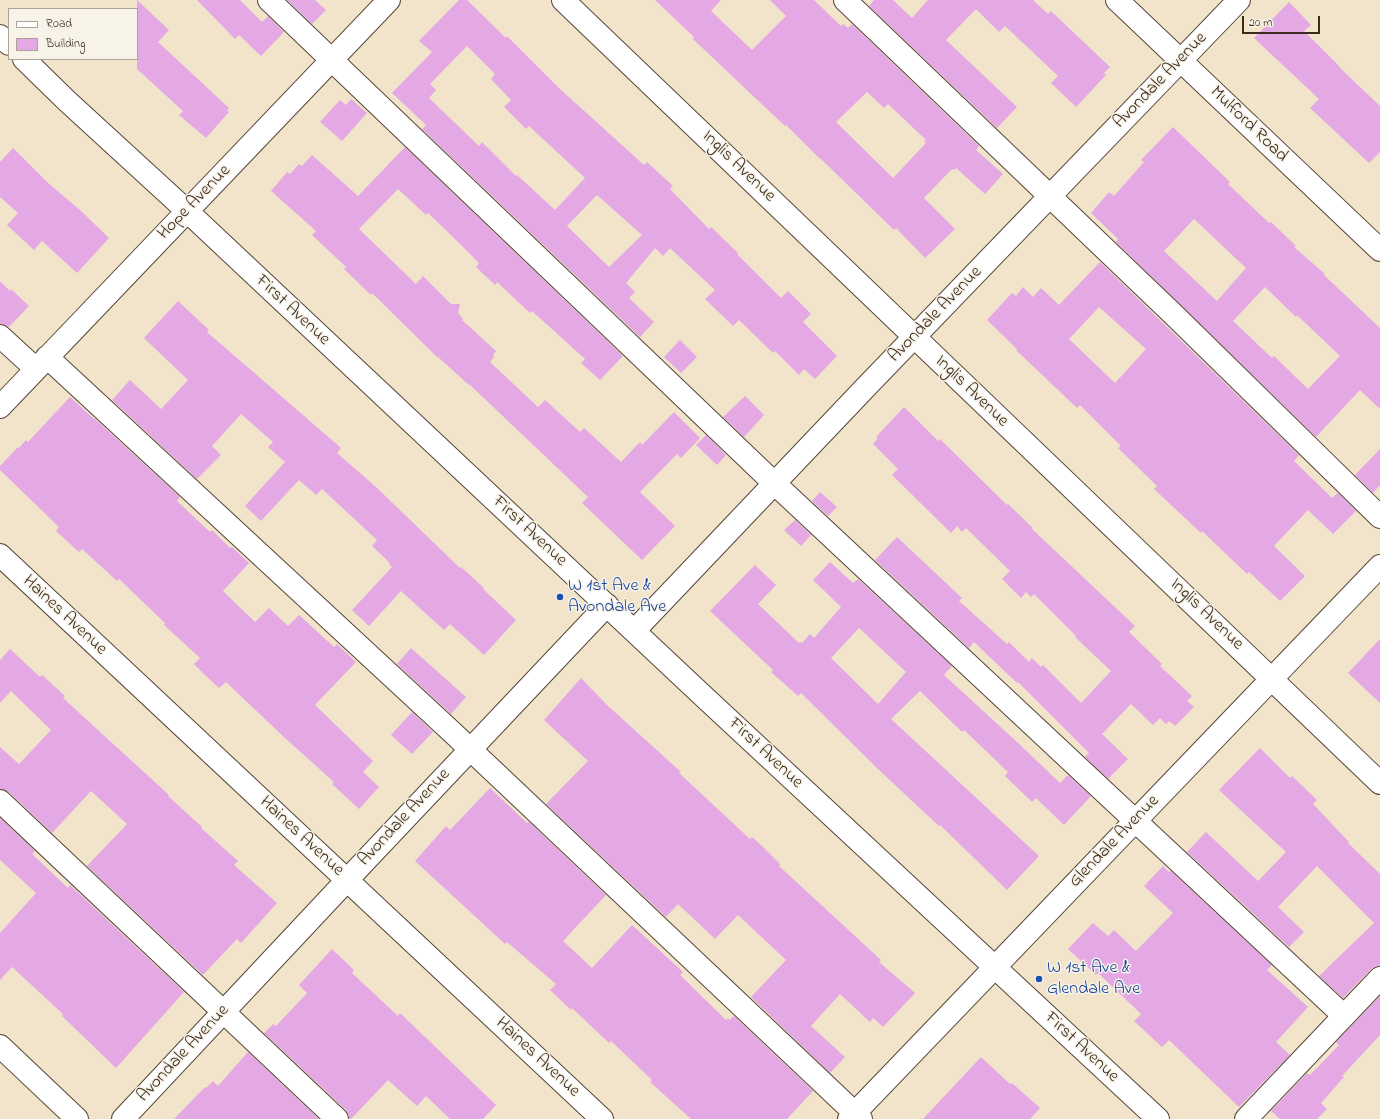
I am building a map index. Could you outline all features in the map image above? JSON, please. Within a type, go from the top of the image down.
[{"type":"street","points":[[268,0],[333,60],[774,483],[1344,1016]]},
{"type":"street","name":"Hope Avenue","points":[[0,407],[389,0]]},
{"type":"street","name":"Inglis Avenue","points":[[564,0],[1380,782]]},
{"type":"street","points":[[845,0],[1174,315],[1380,517]]},
{"type":"street","name":"Mulford Road","points":[[1117,0],[1380,250]]},
{"type":"street","name":"Avondale Avenue","points":[[634,631],[774,483],[1239,0]]},
{"type":"street","points":[[0,36],[8,43]]},
{"type":"street","name":"First Avenue","points":[[25,60],[66,101],[187,211],[634,631],[1158,1119]]},
{"type":"street","points":[[0,336],[42,363],[470,749],[855,1117]]},
{"type":"street","name":"Haines Avenue","points":[[0,555],[602,1119]]},
{"type":"street","name":"Glendale Avenue","points":[[855,1117],[994,967],[1380,566]]},
{"type":"street","name":"Avondale Avenue","points":[[123,1119],[347,879],[607,605]]},
{"type":"street","points":[[0,801],[337,1119]]},
{"type":"street","points":[[1246,1119],[1380,978]]},
{"type":"street","points":[[0,1046],[76,1119]]},
{"type":"building","points":[[137,0],[169,30],[158,42],[229,108],[227,110],[229,112],[206,138],[179,115],[183,111],[137,69]]},
{"type":"building","points":[[197,0],[240,0],[262,22],[268,16],[284,32],[261,56],[239,35],[235,39]]},
{"type":"building","points":[[287,0],[315,0],[326,10],[312,24]]},
{"type":"building","points":[[459,0],[467,0],[506,38],[507,36],[560,89],[644,165],[647,162],[673,186],[670,189],[709,229],[711,227],[738,253],[737,254],[781,298],[788,291],[811,314],[803,322],[837,356],[815,379],[804,369],[799,375],[775,351],[773,353],[739,320],[733,326],[705,299],[715,290],[670,248],[663,256],[655,248],[626,283],[635,292],[629,298],[654,322],[640,337],[422,129],[426,125],[392,93],[432,52],[419,41]],"holes":[[[467,46],[495,74],[491,79],[511,100],[504,107],[526,129],[529,126],[585,178],[555,210],[517,175],[516,176],[482,142],[479,146],[429,98],[436,90],[430,84]],[[597,195],[642,235],[609,267],[567,226]]]},
{"type":"building","points":[[655,0],[721,0],[711,11],[752,50],[786,16],[770,0],[814,0],[841,26],[843,24],[848,28],[852,24],[979,146],[976,150],[1003,174],[985,194],[956,168],[954,170],[952,169],[924,198],[955,229],[925,258],[896,228],[894,230],[786,125],[785,126],[693,39],[694,37]],"holes":[[[867,92],[884,108],[888,104],[926,140],[924,142],[926,143],[893,178],[836,122]]]},
{"type":"building","points":[[874,0],[893,0],[912,18],[928,0],[1033,0],[1048,14],[1051,11],[1110,67],[1104,73],[1106,75],[1076,107],[1051,83],[1058,76],[1005,26],[999,32],[976,9],[946,40],[1017,107],[997,128],[869,6]]},
{"type":"building","points":[[1289,2],[1311,25],[1304,31],[1380,106],[1380,152],[1369,163],[1310,108],[1319,99],[1254,38]]},
{"type":"building","points":[[351,99],[367,113],[342,141],[320,122],[340,100],[346,105]]},
{"type":"building","points":[[1173,127],[1230,182],[1228,184],[1269,223],[1271,222],[1296,246],[1294,247],[1325,274],[1324,275],[1380,328],[1380,409],[1360,390],[1316,437],[1116,242],[1118,239],[1091,213],[1109,192],[1114,196],[1144,162],[1141,160]],"holes":[[[1194,219],[1246,268],[1217,301],[1164,251]],[[1265,287],[1340,356],[1308,389],[1274,356],[1272,358],[1233,321]]]},
{"type":"building","points":[[405,147],[623,356],[600,380],[581,363],[585,359],[532,311],[530,313],[497,282],[495,285],[476,267],[479,263],[456,240],[428,213],[426,215],[398,189],[359,229],[416,284],[423,276],[451,304],[460,304],[458,313],[463,319],[462,320],[496,351],[490,362],[538,407],[545,400],[580,432],[584,428],[621,462],[640,442],[642,445],[674,412],[700,438],[681,458],[677,454],[640,492],[675,526],[642,560],[582,503],[588,497],[469,384],[437,357],[372,293],[371,295],[344,269],[346,267],[312,235],[316,231],[271,191],[287,172],[290,174],[299,164],[302,166],[312,155],[358,196]]},
{"type":"building","points":[[13,148],[47,182],[80,210],[109,238],[77,273],[42,241],[34,250],[7,225],[18,213],[0,197],[0,162]]},
{"type":"building","points":[[1100,262],[1299,455],[1294,461],[1332,498],[1338,493],[1356,511],[1333,534],[1308,510],[1274,546],[1305,576],[1280,601],[1249,572],[1247,574],[1202,531],[1201,533],[1154,489],[1157,486],[1118,448],[1121,446],[1080,405],[1077,408],[987,320],[1012,293],[1016,296],[1023,287],[1033,297],[1041,288],[1059,305]],"holes":[[[1099,307],[1146,349],[1115,383],[1069,339]]]},
{"type":"building","points":[[0,281],[29,306],[9,327],[0,324]]},
{"type":"building","points":[[178,301],[209,330],[207,332],[341,448],[337,453],[376,487],[516,620],[484,655],[450,624],[444,630],[401,591],[369,626],[352,610],[392,567],[389,564],[390,563],[372,546],[377,540],[322,489],[316,495],[299,480],[261,521],[245,506],[285,462],[268,447],[273,442],[241,414],[212,446],[221,455],[197,479],[112,400],[130,380],[161,409],[188,380],[144,338]]},
{"type":"building","points":[[680,340],[697,357],[681,373],[664,357]]},
{"type":"building","points":[[745,396],[764,415],[744,437],[723,417]]},
{"type":"building","points":[[70,397],[180,497],[177,501],[210,532],[212,530],[230,548],[232,547],[249,563],[223,591],[255,622],[269,608],[288,626],[299,615],[334,647],[337,644],[356,662],[315,705],[373,761],[363,772],[379,787],[359,809],[332,784],[334,782],[226,682],[219,688],[206,676],[194,664],[200,658],[164,625],[165,623],[119,579],[117,581],[82,549],[79,552],[56,531],[59,527],[0,470],[0,466],[18,447],[19,448],[26,440],[28,442]]},
{"type":"building","points":[[904,407],[938,441],[940,439],[1007,505],[1008,504],[1033,528],[1032,529],[1135,626],[1129,632],[1162,664],[1160,666],[1192,696],[1187,701],[1194,707],[1175,726],[1169,721],[1166,724],[1160,718],[1153,725],[1131,704],[1102,734],[1128,759],[1108,779],[1085,757],[1089,753],[1018,682],[1017,683],[974,642],[969,648],[875,560],[897,537],[962,598],[959,601],[1007,644],[1009,642],[1029,662],[1032,658],[1041,667],[1043,665],[1081,703],[1111,671],[1075,637],[1076,636],[1034,594],[1031,597],[1026,592],[1021,598],[1002,579],[1010,571],[966,528],[962,532],[957,526],[951,533],[892,475],[898,469],[873,444],[878,438],[876,437]]},
{"type":"building","points":[[706,435],[726,455],[717,465],[696,445]]},
{"type":"building","points":[[1380,449],[1380,485],[1373,493],[1355,475]]},
{"type":"building","points":[[820,492],[837,507],[828,516],[812,501]]},
{"type":"building","points":[[795,520],[811,535],[801,546],[784,530]]},
{"type":"building","points":[[830,562],[853,583],[858,579],[952,666],[944,675],[1060,783],[1068,775],[1091,796],[1064,825],[1036,798],[1032,802],[1005,776],[1008,772],[964,730],[962,732],[920,691],[891,719],[1039,856],[1007,890],[940,825],[939,826],[879,770],[801,693],[798,696],[771,672],[773,670],[710,611],[755,565],[776,585],[758,604],[799,643],[802,643],[810,634],[814,638],[841,607],[813,580]],"holes":[[[859,628],[906,672],[878,704],[831,658]]]},
{"type":"building","points":[[1380,639],[1380,703],[1348,673]]},
{"type":"building","points":[[411,648],[466,697],[451,714],[397,664]]},
{"type":"building","points":[[10,649],[40,677],[42,675],[65,696],[63,698],[169,795],[168,796],[202,827],[201,828],[238,861],[234,865],[277,903],[241,943],[237,939],[203,975],[87,866],[127,824],[91,791],[52,833],[9,792],[0,789],[0,747],[19,764],[51,730],[11,691],[0,703],[0,660]]},
{"type":"building","points":[[581,678],[607,705],[681,772],[679,773],[750,839],[752,837],[762,846],[780,864],[779,866],[881,960],[879,962],[915,993],[883,1027],[873,1018],[870,1022],[840,994],[811,1026],[845,1057],[830,1073],[751,997],[786,960],[738,915],[715,939],[678,904],[666,917],[546,804],[588,761],[544,720]]},
{"type":"building","points":[[412,712],[433,732],[412,754],[391,735]]},
{"type":"building","points":[[1260,748],[1290,778],[1292,776],[1317,800],[1313,804],[1349,842],[1348,843],[1380,874],[1380,966],[1376,966],[1371,969],[1343,998],[1319,976],[1374,923],[1317,866],[1278,907],[1304,932],[1289,947],[1187,852],[1206,832],[1258,881],[1286,852],[1219,790]]},
{"type":"building","points":[[490,788],[527,823],[529,822],[606,895],[563,941],[592,968],[632,925],[683,972],[680,975],[726,1020],[728,1018],[729,1020],[734,1016],[813,1091],[787,1119],[691,1119],[650,1082],[652,1080],[611,1041],[609,1043],[572,1008],[571,1010],[550,990],[556,984],[507,942],[505,944],[415,861],[446,826],[450,830]]},
{"type":"building","points":[[0,818],[35,851],[32,854],[68,888],[70,885],[184,992],[116,1068],[62,1016],[63,1014],[12,967],[0,980],[0,933],[36,893],[0,860]]},
{"type":"building","points":[[1163,866],[1169,872],[1171,871],[1272,965],[1267,970],[1308,1007],[1276,1042],[1290,1055],[1239,1107],[1169,1040],[1162,1047],[1134,1021],[1141,1014],[1098,973],[1096,975],[1068,949],[1093,923],[1108,936],[1114,930],[1136,951],[1173,913],[1144,886]]},
{"type":"building","points":[[332,949],[354,970],[352,973],[398,1016],[400,1013],[496,1105],[483,1119],[450,1119],[426,1096],[417,1106],[388,1080],[351,1119],[349,1119],[349,1115],[346,1110],[264,1033],[273,1024],[276,1026],[307,993],[299,985]]},
{"type":"building","points":[[1380,996],[1380,1035],[1342,1076],[1344,1077],[1321,1103],[1327,1109],[1317,1119],[1280,1119],[1271,1111],[1307,1073],[1310,1075],[1339,1045],[1336,1042]]},
{"type":"building","points":[[248,1052],[319,1119],[174,1119],[205,1087],[206,1088],[213,1081],[218,1086]]},
{"type":"building","points":[[981,1057],[1010,1084],[1012,1083],[1040,1108],[1030,1119],[923,1119]]},
{"type":"place","name":"W 1st Ave & Avondale Ave","points":[[560,597]]},
{"type":"place","name":"W 1st Ave & Glendale Ave","points":[[1039,979]]}]
